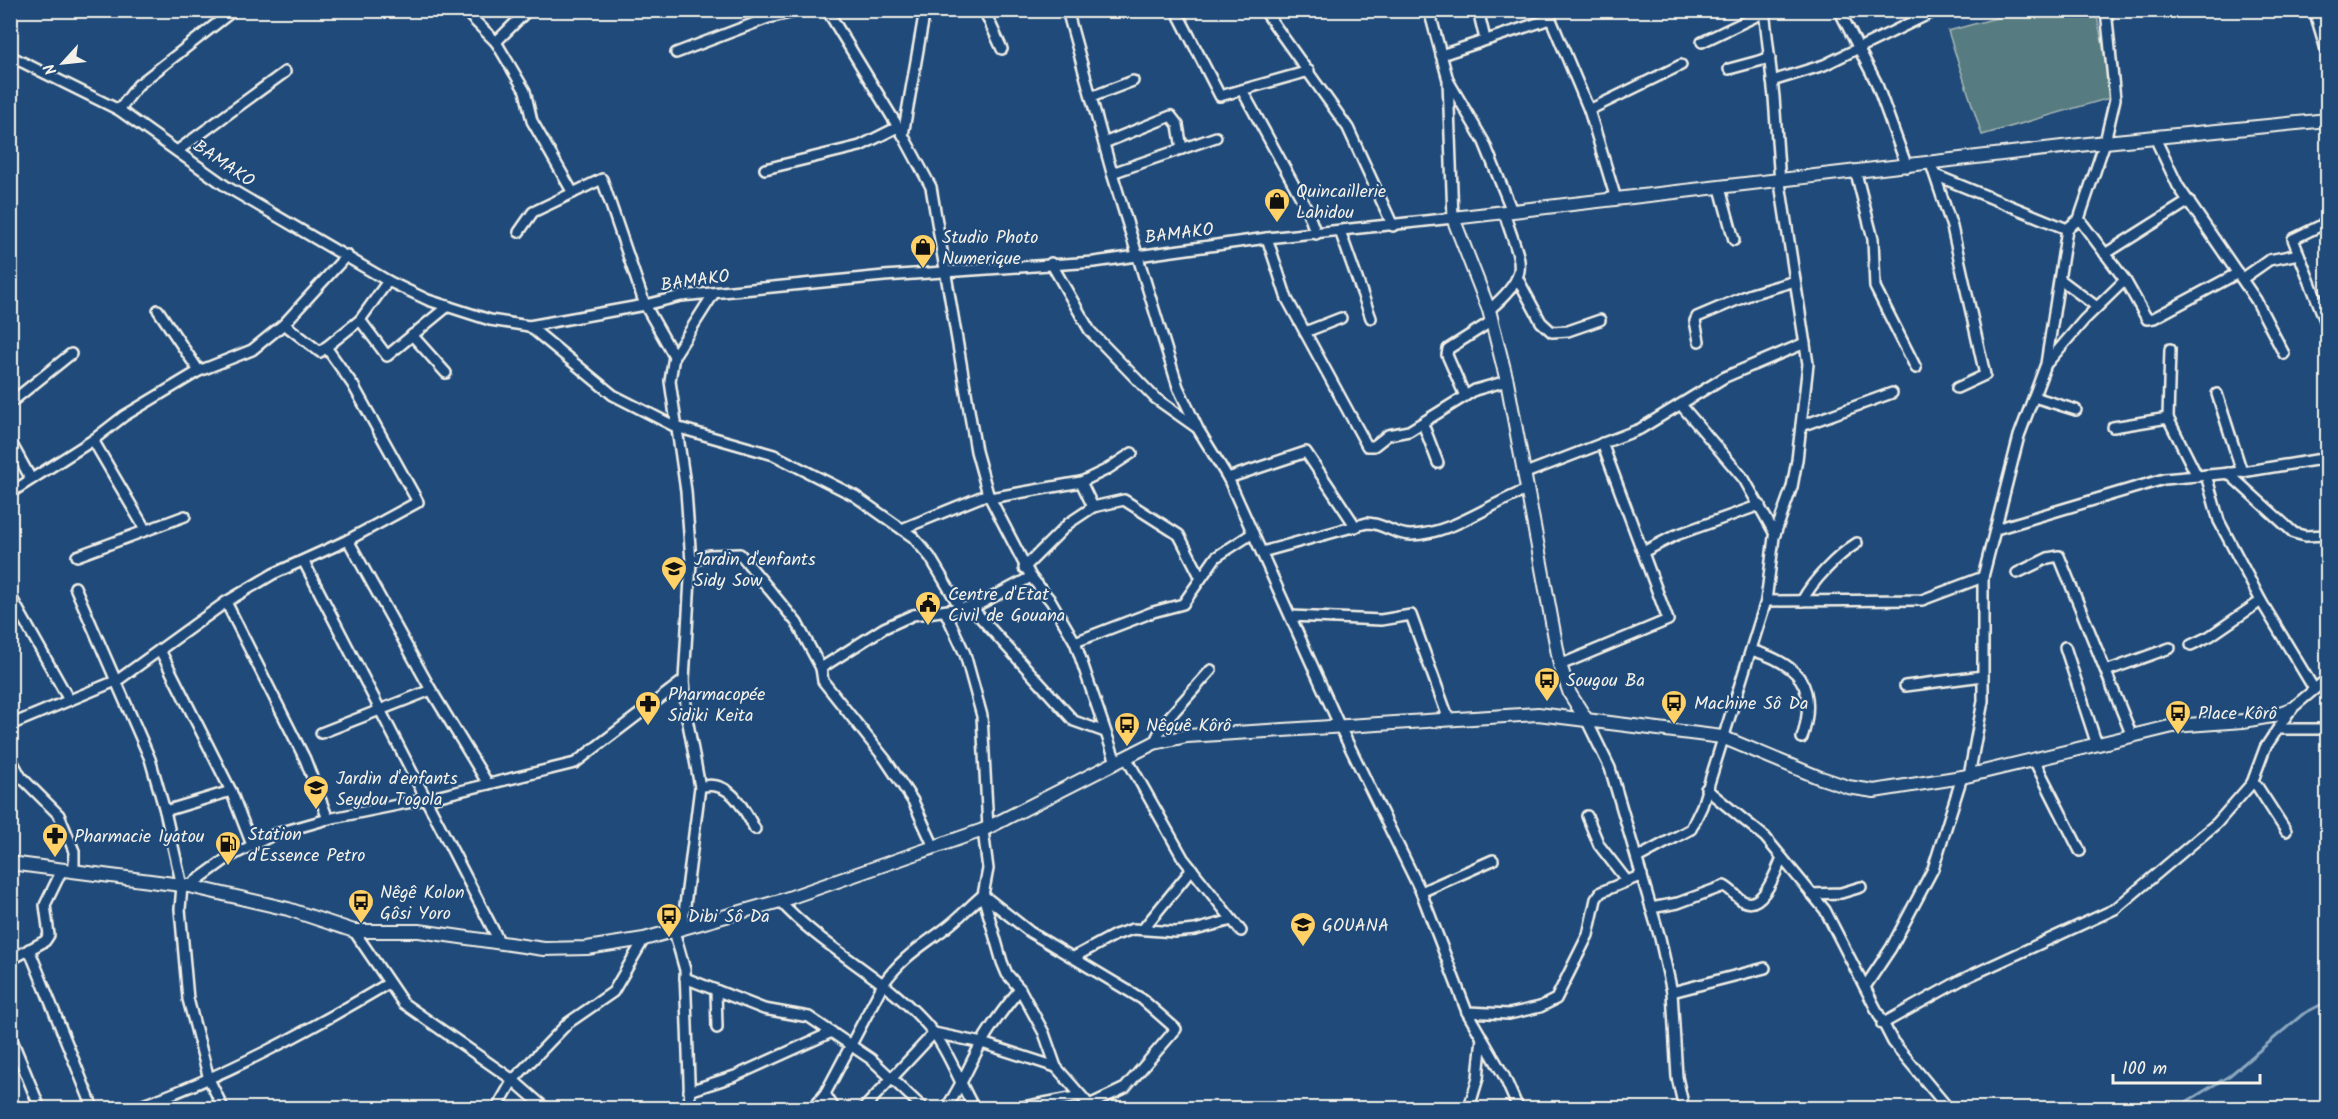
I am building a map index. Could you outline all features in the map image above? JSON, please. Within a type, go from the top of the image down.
[{"type":"street","points":[[119,110],[138,86],[234,10]]},
{"type":"street","points":[[464,10],[496,42],[525,91],[532,121],[573,193]]},
{"type":"street","points":[[496,42],[528,10]]},
{"type":"street","points":[[676,53],[768,18],[803,10]]},
{"type":"street","points":[[827,10],[901,131],[931,187],[976,451],[989,496],[1024,568],[1051,601],[1075,642],[1105,732],[1192,869],[1240,931]]},
{"type":"street","points":[[901,131],[925,10]]},
{"type":"street","points":[[984,10],[1002,49]]},
{"type":"street","points":[[1067,10],[1136,255],[1178,387],[1198,429],[1228,478],[1340,727],[1421,892],[1467,1012],[1518,1108]]},
{"type":"street","points":[[1176,10],[1203,59],[1217,93],[1224,95],[1309,71]]},
{"type":"street","points":[[1264,10],[1348,128],[1393,226]]},
{"type":"street","points":[[1429,10],[1448,80],[1453,218],[1491,316],[1507,381],[1560,665],[1570,694],[1586,719],[1610,768],[1642,875],[1672,992],[1677,1077],[1684,1108]]},
{"type":"street","points":[[1478,10],[1485,39]]},
{"type":"street","points":[[1839,10],[1876,82],[1907,167]]},
{"type":"street","points":[[1772,81],[1824,65],[1858,49],[1917,15],[1937,10]]},
{"type":"street","points":[[1865,987],[1891,948],[1933,869],[1966,776],[1980,725],[1983,676],[1983,577],[2019,436],[2046,364],[2061,280],[2067,230],[2079,219],[2105,142],[2115,99],[2106,10]]},
{"type":"street","points":[[2314,10],[2328,56]]},
{"type":"street","points":[[1636,858],[1691,829],[1702,806],[1766,601],[1775,534],[1792,488],[1808,364],[1779,181],[1766,11],[1702,42]]},
{"type":"street","points":[[1441,54],[1548,15],[1590,110],[1616,199]]},
{"type":"street","name":"BAMAKO","points":[[10,56],[119,110],[227,187],[388,281],[448,306],[490,320],[529,326],[645,305],[681,296],[827,280],[1051,262],[1094,261],[1267,238],[1453,218]]},
{"type":"street","points":[[1729,69],[1770,58]]},
{"type":"street","points":[[1590,110],[1681,65]]},
{"type":"street","points":[[177,151],[285,72]]},
{"type":"street","points":[[1448,80],[1484,142],[1508,212],[1520,263],[1518,279],[1491,316],[1448,349],[1447,355],[1465,396]]},
{"type":"street","points":[[1091,97],[1132,81]]},
{"type":"street","points":[[1242,90],[1306,207],[1316,234]]},
{"type":"street","points":[[1104,143],[1171,116],[1178,125],[1182,149]]},
{"type":"street","points":[[1453,218],[1907,167],[1933,170],[2105,142],[2328,120]]},
{"type":"street","points":[[765,169],[860,146],[901,131]]},
{"type":"street","points":[[1112,173],[1215,137]]},
{"type":"street","points":[[2155,138],[2189,201],[2256,300],[2284,354]]},
{"type":"street","points":[[1933,170],[2067,230]]},
{"type":"street","points":[[1933,170],[1952,227],[1985,375],[1958,388]]},
{"type":"street","points":[[1856,173],[1873,239],[1875,287],[1916,368]]},
{"type":"street","points":[[519,232],[533,212],[602,179],[645,305],[674,356]]},
{"type":"street","points":[[1720,188],[1734,240]]},
{"type":"street","points":[[2105,254],[2189,201]]},
{"type":"street","points":[[2079,219],[2125,280],[2146,319],[2150,320],[2269,260],[2299,254]]},
{"type":"street","points":[[2328,222],[2293,239],[2328,328]]},
{"type":"street","points":[[1340,231],[1371,318]]},
{"type":"street","points":[[1267,238],[1287,299],[1367,446],[1374,446],[1388,435],[1400,434],[1424,424],[1465,396],[1489,384],[1507,381]]},
{"type":"street","points":[[10,492],[93,440],[124,416],[199,371],[252,350],[284,324],[347,255]]},
{"type":"street","points":[[1051,262],[1090,331],[1155,398],[1198,429]]},
{"type":"street","points":[[1518,279],[1541,322],[1552,332],[1568,331],[1600,320]]},
{"type":"street","points":[[2061,280],[2097,307]]},
{"type":"street","points":[[2046,364],[2097,307],[2125,280]]},
{"type":"street","points":[[284,324],[320,352],[360,320],[388,281]]},
{"type":"street","points":[[1700,341],[1695,321],[1697,317],[1751,294],[1795,281]]},
{"type":"street","points":[[690,1108],[685,978],[678,930],[700,788],[687,718],[684,680],[692,562],[686,491],[670,381],[674,356],[714,293]]},
{"type":"street","points":[[360,320],[387,356],[448,306]]},
{"type":"street","points":[[158,310],[199,371]]},
{"type":"street","points":[[1305,332],[1341,318]]},
{"type":"street","points":[[529,326],[613,395],[676,427],[774,455],[855,496],[913,537],[966,608],[1074,721],[1105,732]]},
{"type":"street","points":[[412,335],[446,373]]},
{"type":"street","points":[[1523,474],[1640,429],[1725,377],[1804,343]]},
{"type":"street","points":[[10,725],[118,680],[226,602],[273,574],[304,562],[418,502],[353,385],[326,347]]},
{"type":"street","points":[[2170,349],[2168,418],[2202,475],[2219,521],[2261,601],[2314,689]]},
{"type":"street","points":[[10,403],[70,354]]},
{"type":"street","points":[[1801,426],[1892,393]]},
{"type":"street","points":[[2217,394],[2242,472]]},
{"type":"street","points":[[2034,397],[2076,410]]},
{"type":"street","points":[[1681,405],[1744,479],[1775,534]]},
{"type":"street","points":[[2113,427],[2168,418]]},
{"type":"street","points":[[1424,424],[1438,463]]},
{"type":"street","points":[[93,440],[145,529]]},
{"type":"street","points":[[10,441],[31,479]]},
{"type":"street","points":[[1560,665],[1668,621],[1602,443]]},
{"type":"street","points":[[1228,478],[1306,452],[1356,527]]},
{"type":"street","points":[[902,530],[964,501],[1081,482],[1106,470],[1132,453]]},
{"type":"street","points":[[1996,529],[2164,479],[2242,472],[2328,458]]},
{"type":"street","points":[[2228,473],[2294,533],[2305,536],[2328,535]]},
{"type":"street","points":[[1081,482],[1093,507]]},
{"type":"street","points":[[1262,552],[1377,523],[1400,534],[1418,534],[1460,521],[1498,501],[1527,490]]},
{"type":"street","points":[[1024,568],[1070,523],[1093,507],[1124,500],[1179,535],[1201,578]]},
{"type":"street","points":[[1643,552],[1676,535],[1760,505]]},
{"type":"street","points":[[77,556],[184,516]]},
{"type":"street","points":[[1075,642],[1153,612],[1183,604],[1216,557],[1253,533]]},
{"type":"street","points":[[348,540],[488,784]]},
{"type":"street","points":[[1802,601],[1809,589],[1828,571],[1838,555],[1857,543]]},
{"type":"street","points":[[692,562],[710,555],[740,554],[797,623],[821,668],[823,681],[885,759],[913,801],[934,847]]},
{"type":"street","points":[[2017,573],[2048,558],[2059,556],[2132,736]]},
{"type":"street","points":[[304,562],[500,943]]},
{"type":"street","points":[[821,668],[884,628],[914,615],[966,608],[1031,577]]},
{"type":"street","points":[[1766,601],[1922,600],[1983,577]]},
{"type":"street","points":[[75,587],[118,680],[150,759],[165,811],[186,886],[180,909],[188,999],[210,1079],[223,1108]]},
{"type":"street","points":[[10,595],[69,700]]},
{"type":"street","points":[[2191,645],[2210,636],[2261,601]]},
{"type":"street","points":[[226,602],[305,759],[328,819]]},
{"type":"street","points":[[945,611],[965,654],[982,716],[988,869],[983,895],[1002,962],[1007,974],[1020,989],[1044,1033],[1056,1067],[1091,1107],[1125,1088],[1176,1029],[1142,999],[1030,932],[983,895]]},
{"type":"street","points":[[1291,616],[1381,620],[1411,615],[1449,720]]},
{"type":"street","points":[[2065,647],[2097,745]]},
{"type":"street","points":[[2106,671],[2170,648]]},
{"type":"street","points":[[160,650],[231,791],[252,846]]},
{"type":"street","points":[[1751,650],[1774,657],[1787,664],[1804,685],[1808,693],[1807,721],[1802,738]]},
{"type":"street","points":[[1154,743],[1164,723],[1211,670]]},
{"type":"street","points":[[1905,686],[1983,676]]},
{"type":"street","points":[[1882,1024],[1961,980],[2115,909],[2217,823],[2252,783],[2261,756],[2291,709],[2328,678]]},
{"type":"street","points":[[186,886],[229,857],[275,834],[328,819],[427,799],[575,763],[684,680]]},
{"type":"street","points":[[321,733],[432,690]]},
{"type":"street","points":[[10,863],[186,886],[288,909],[354,931],[419,931],[544,949],[586,948],[644,939],[780,901],[986,829],[1154,743],[1187,736],[1538,714],[1722,737],[1818,777],[1862,790],[1874,791],[1966,776],[2173,726],[2272,716],[2291,709]]},
{"type":"street","points":[[2278,729],[2328,729]]},
{"type":"street","points":[[10,757],[21,777],[58,815],[74,851],[68,871],[45,905],[49,935],[45,941],[10,960]]},
{"type":"street","points":[[2034,760],[2080,851]]},
{"type":"street","points":[[2252,783],[2257,786],[2286,831]]},
{"type":"street","points":[[700,788],[712,784],[731,793],[755,830]]},
{"type":"street","points":[[1706,789],[1765,837],[1826,910],[1893,1042],[1948,1108]]},
{"type":"street","points":[[165,811],[231,791]]},
{"type":"street","points":[[1587,816],[1599,845],[1627,881]]},
{"type":"street","points":[[1650,908],[1678,903],[1724,886],[1745,902],[1751,902],[1765,893],[1782,858]]},
{"type":"street","points":[[1421,892],[1493,860]]},
{"type":"street","points":[[1143,929],[1192,869]]},
{"type":"street","points":[[1467,1012],[1509,1014],[1540,1007],[1556,999],[1588,935],[1596,899],[1601,892],[1642,875]]},
{"type":"street","points":[[1811,894],[1840,893],[1861,887]]},
{"type":"street","points":[[812,1108],[825,1094],[883,984],[911,951],[947,927],[983,895]]},
{"type":"street","points":[[780,901],[795,917],[883,984],[934,1032],[974,1108]]},
{"type":"street","points":[[1074,957],[1115,935],[1143,929],[1175,932],[1195,930],[1232,920]]},
{"type":"street","points":[[354,931],[403,1003],[513,1080],[545,1108]]},
{"type":"street","points":[[496,1108],[513,1080],[568,1023],[613,992],[644,939]]},
{"type":"street","points":[[29,949],[93,1108]]},
{"type":"street","points":[[1672,992],[1765,968]]},
{"type":"street","points":[[685,978],[764,1009],[809,1017],[871,1059],[923,1108]]},
{"type":"street","points":[[135,1108],[210,1079],[329,1019],[390,983]]},
{"type":"street","points":[[946,1108],[961,1087],[981,1043],[1020,989]]},
{"type":"street","points":[[716,990],[717,1028]]},
{"type":"street","points":[[689,1091],[735,1076],[832,1032]]},
{"type":"street","points":[[934,1032],[981,1043],[1056,1067]]},
{"type":"street","points":[[864,1108],[934,1032]]},
{"type":"street","points":[[10,1035],[40,1108]]},
{"type":"street","points":[[1469,1108],[1478,1078],[1482,1037]]},
{"type":"street","points":[[825,1094],[834,1108]]},
{"type":"street","points":[[1018,1108],[1082,1096]]},
{"type":"green space","points":[[2022,11],[2096,11],[2113,97],[1982,135],[1948,31]]},
{"type":"waterway","points":[[2176,1108],[2229,1076],[2303,1014],[2328,1001]]},
{"type":"place","name":"Quincaillerie Lahidou","points":[[1277,224]]},
{"type":"place","name":"Studio Photo Numerique","points":[[923,270]]},
{"type":"place","name":"Jardin d'enfants Sidy Sow","points":[[674,592]]},
{"type":"place","name":"Centre d'Etat Civil de Gouana","points":[[928,627]]},
{"type":"place","name":"Sougou Ba","points":[[1547,703]]},
{"type":"place","name":"Machine Sô Da","points":[[1674,726]]},
{"type":"place","name":"Pharmacopée Sidiki Keita","points":[[648,727]]},
{"type":"place","name":"Place Kôrô","points":[[2178,736]]},
{"type":"place","name":"Nêguê Kôrô","points":[[1127,748]]},
{"type":"place","name":"Jardin d'enfants Seydou Togola","points":[[316,811]]},
{"type":"place","name":"Pharmacie Iyatou","points":[[55,859]]},
{"type":"place","name":"Station d'Essence Petro","points":[[228,867]]},
{"type":"place","name":"Nêgê Kolon Gôsi Yoro","points":[[361,925]]},
{"type":"place","name":"Dibi Sô Da","points":[[669,939]]},
{"type":"place","name":"GOUANA","points":[[1303,948]]}]
